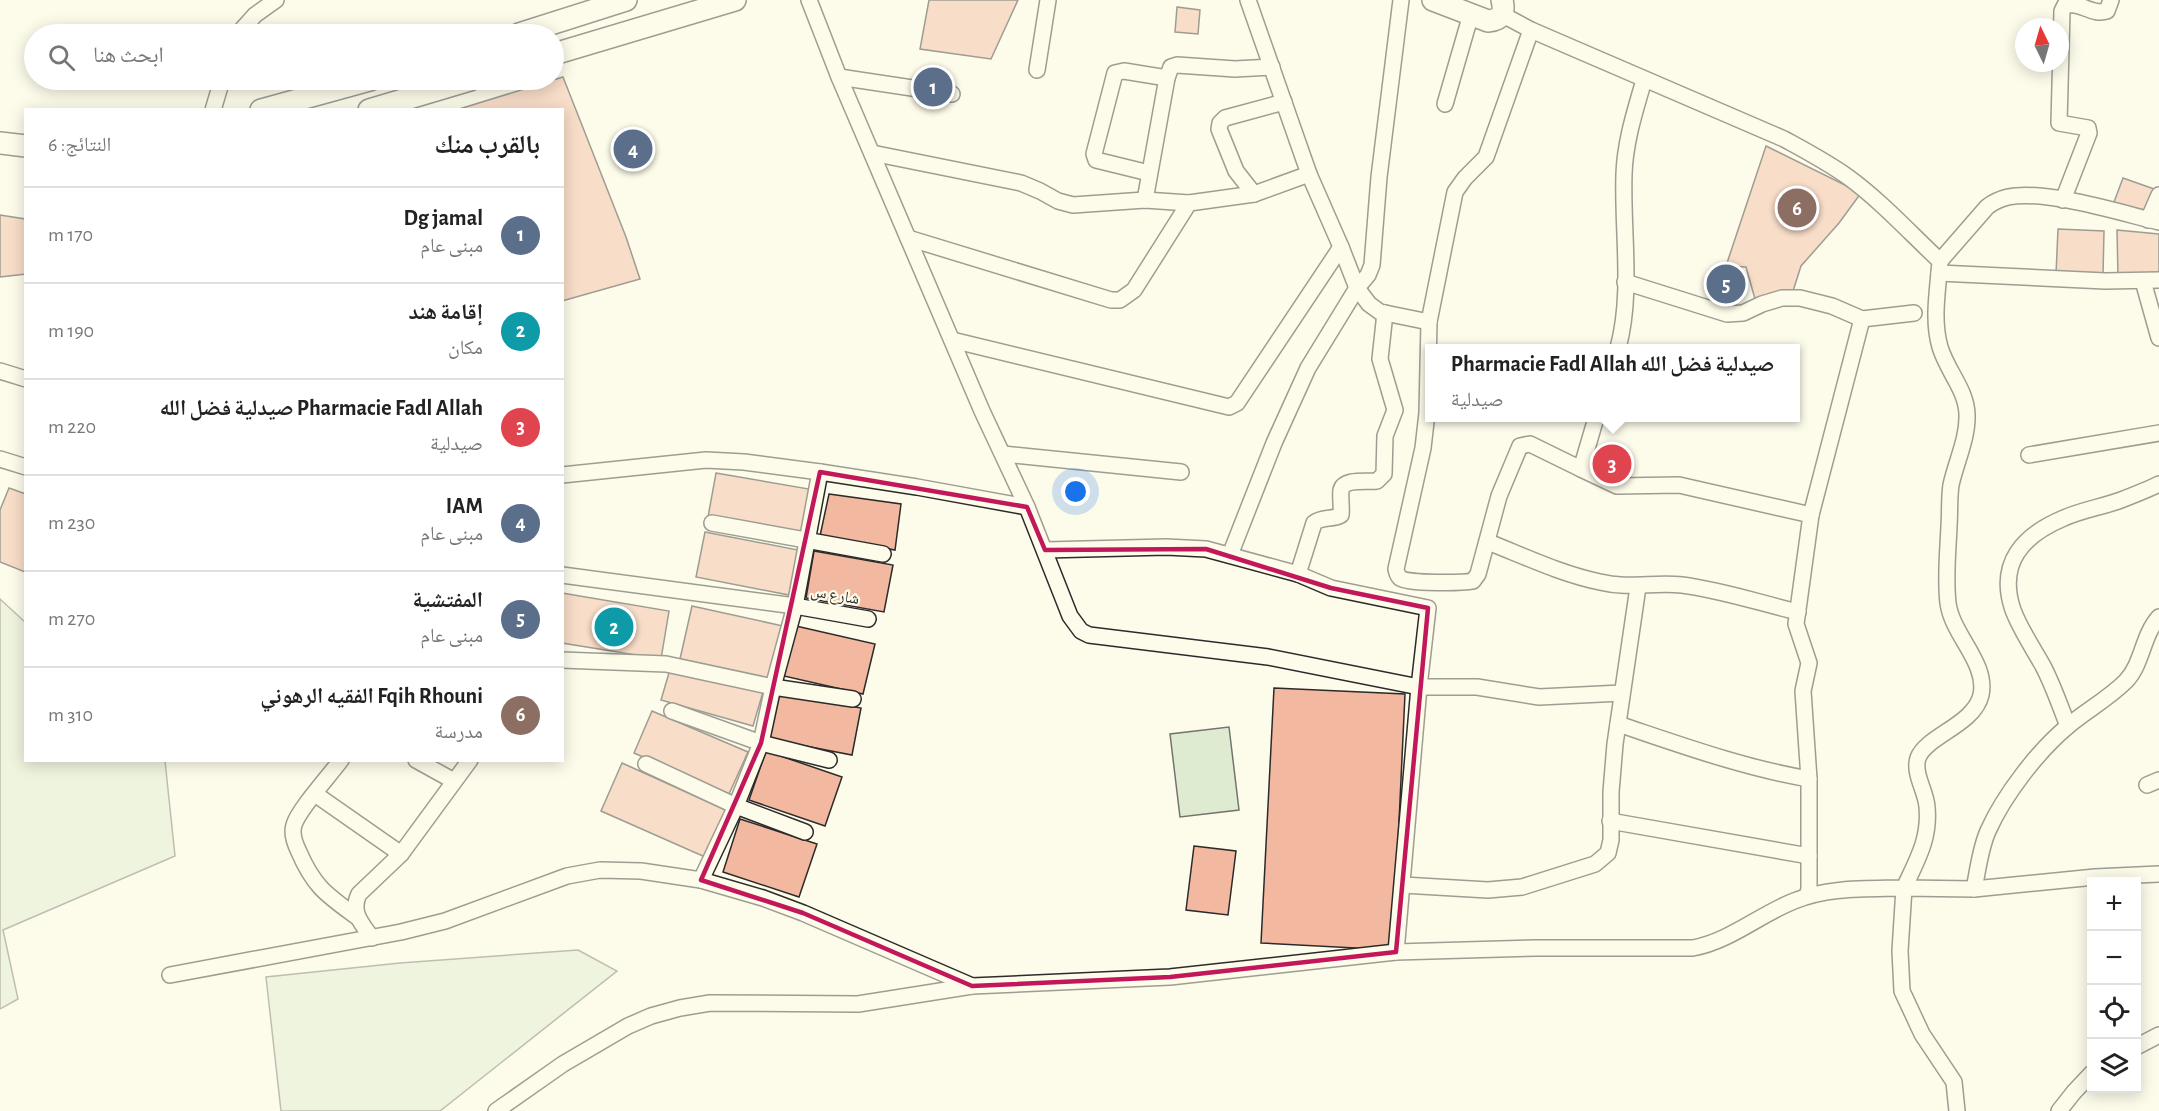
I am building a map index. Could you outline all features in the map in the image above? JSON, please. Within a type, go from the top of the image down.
[{"type":"main road","points":[[550,24],[626,0]]},
{"type":"main road","points":[[564,51],[735,0]]},
{"type":"main road","points":[[1432,0],[1475,10],[1488,21],[1494,21],[1507,6]]},
{"type":"main road","points":[[268,108],[334,90]]},
{"type":"main road","points":[[376,108],[436,90]]},
{"type":"main road","points":[[0,143],[24,146]]},
{"type":"street","points":[[247,24],[255,15],[276,0]]},
{"type":"street","points":[[809,0],[839,77],[982,411],[1027,507],[1070,616],[1081,631],[1089,635],[1268,657],[1419,687],[1477,687],[1539,697],[1622,693]]},
{"type":"street","points":[[1037,70],[1048,0]]},
{"type":"street","points":[[1248,0],[1310,174],[1357,288],[1369,304],[1385,313],[1429,322]]},
{"type":"street","points":[[1230,555],[1290,404],[1308,368],[1357,288],[1368,275],[1374,257],[1378,177],[1401,0]]},
{"type":"street","points":[[2063,200],[2089,133],[2088,128],[2059,123],[2062,11],[2065,5],[2072,3],[2100,14],[2107,11],[2111,0]]},
{"type":"street","points":[[1507,6],[1531,30],[1784,139],[1817,157],[1849,178],[1880,204],[1940,267],[2143,281],[2159,280]]},
{"type":"street","points":[[1445,104],[1475,10]]},
{"type":"street","points":[[1429,344],[1429,322],[1455,192],[1486,157],[1531,30]]},
{"type":"street","points":[[1145,201],[1167,78],[1171,67],[1178,65],[1235,69],[1272,67]]},
{"type":"street","points":[[1149,173],[1096,160],[1094,154],[1115,73],[1124,71],[1167,78]]},
{"type":"street","points":[[839,77],[952,94]]},
{"type":"street","points":[[1619,344],[1623,323],[1625,282],[1625,156],[1644,80]]},
{"type":"street","points":[[214,108],[219,90]]},
{"type":"street","points":[[1254,194],[1236,171],[1219,129],[1220,123],[1225,118],[1284,102]]},
{"type":"street","points":[[872,153],[1021,183],[1066,204],[1145,201],[1189,203],[1254,194],[1310,174]]},
{"type":"street","points":[[1957,1111],[1954,1082],[1922,1034],[1902,991],[1900,951],[1904,888],[1926,842],[1927,804],[1917,768],[1918,758],[1924,750],[1964,720],[1981,696],[1982,683],[1980,670],[1954,626],[1948,604],[1951,487],[1966,428],[1967,415],[1962,391],[1940,346],[1936,311],[1940,267],[1987,207],[1996,201],[2009,197],[2034,196],[2063,200],[2154,221],[2159,195]]},
{"type":"street","points":[[908,238],[1111,300],[1120,300],[1134,290],[1189,203]]},
{"type":"street","points":[[952,340],[1229,407],[1237,403],[1341,247]]},
{"type":"street","points":[[2143,281],[2159,338]]},
{"type":"street","points":[[1625,282],[1726,314],[1743,313],[1782,298],[1800,298],[1832,306],[1862,320],[1914,313]]},
{"type":"street","points":[[1298,574],[1314,523],[1321,518],[1338,517],[1341,514],[1341,490],[1344,485],[1377,481],[1384,474],[1385,436],[1395,410],[1380,359],[1385,313]]},
{"type":"street","points":[[1807,896],[1809,889],[1809,779],[1803,691],[1809,663],[1796,624],[1811,515],[1862,320]]},
{"type":"street","points":[[0,371],[24,378]]},
{"type":"street","points":[[1426,422],[1396,569],[1403,580],[1473,581],[1478,574],[1488,542],[1499,496],[1520,446],[1530,444],[1617,486],[1679,485],[1811,515]]},
{"type":"street","points":[[1581,469],[1595,422]]},
{"type":"street","points":[[2029,455],[2159,433]]},
{"type":"street","points":[[1003,454],[1181,472]]},
{"type":"street","points":[[0,459],[24,466]]},
{"type":"street","points":[[564,475],[706,460],[744,462],[917,487],[1027,507]]},
{"type":"street","points":[[701,880],[736,806],[761,743],[773,687],[795,606],[820,472]]},
{"type":"street","points":[[2068,726],[2045,669],[2013,611],[2008,588],[2008,570],[2013,558],[2029,538],[2044,527],[2159,484]]},
{"type":"street","points":[[712,523],[883,554]]},
{"type":"street","points":[[1488,542],[1575,576],[1599,582],[1638,587],[1666,584],[1686,586],[1798,612]]},
{"type":"street","points":[[1045,550],[1183,547],[1206,549],[1298,574],[1331,588],[1428,608],[1396,952]]},
{"type":"street","name":"شارع س","points":[[564,575],[795,606],[868,620]]},
{"type":"street","points":[[1403,885],[1507,889],[1595,864],[1608,854],[1611,840],[1611,792],[1618,724],[1638,587]]},
{"type":"street","points":[[1974,889],[1988,831],[2034,759],[2068,726],[2110,696],[2127,680],[2138,662],[2150,627],[2159,617]]},
{"type":"street","points":[[564,660],[673,664],[773,687],[853,699]]},
{"type":"street","points":[[672,711],[761,743],[829,759]]},
{"type":"street","points":[[1618,724],[1722,758],[1780,774],[1809,779]]},
{"type":"street","points":[[339,762],[294,825],[295,843],[307,870],[318,887],[357,917],[372,938]]},
{"type":"street","points":[[419,762],[454,782]]},
{"type":"street","points":[[357,917],[356,901],[359,894],[401,854],[469,762]]},
{"type":"street","points":[[646,764],[736,806],[805,832]]},
{"type":"street","points":[[315,794],[401,854]]},
{"type":"street","points":[[1610,821],[1809,856]]},
{"type":"street","points":[[170,975],[372,938],[445,921],[567,876],[600,870],[641,871],[701,880],[803,913],[972,986]]},
{"type":"street","points":[[496,1111],[563,1064],[628,1026],[660,1013],[710,1004],[858,1004],[972,986],[1170,977],[1396,952],[1536,948],[1693,948],[1714,942],[1807,896],[1834,890],[1974,889],[2095,877],[2159,874]]},
{"type":"street","points":[[2141,1044],[2159,1035]]},
{"type":"street","points":[[2059,1111],[2087,1077]]},
{"type":"highlighted area","points":[[820,472],[1027,507],[1045,550],[1206,549],[1331,588],[1428,608],[1396,952],[1170,977],[972,986],[803,913],[701,880],[761,743]]},
{"type":"green space","points":[[0,599],[24,621],[24,762],[165,762],[175,856],[3,930],[18,999],[0,1009]]},
{"type":"green space","points":[[1229,727],[1239,810],[1180,817],[1170,734]]},
{"type":"green space","points":[[578,950],[617,971],[440,1111],[281,1111],[266,977],[400,963]]},
{"type":"building","points":[[929,0],[1018,0],[991,59],[920,49]]},
{"type":"building","points":[[1177,7],[1200,10],[1198,34],[1175,32]]},
{"type":"building","points":[[564,80],[626,237],[640,279],[564,300],[564,108],[462,108],[521,90],[564,90]]},
{"type":"building","points":[[1766,146],[1861,193],[1839,223],[1801,266],[1793,291],[1755,299],[1746,267],[1726,266]]},
{"type":"building","points":[[2123,178],[2157,190],[2149,214],[2114,202]]},
{"type":"building","points":[[0,215],[24,219],[24,274],[0,277]]},
{"type":"building","points":[[2058,229],[2104,231],[2103,275],[2056,274]]},
{"type":"building","points":[[2117,230],[2159,234],[2159,276],[2118,277]]},
{"type":"building","points":[[716,473],[809,489],[801,534],[708,517]]},
{"type":"building","points":[[9,488],[24,493],[24,572],[0,562],[0,510]]},
{"type":"building","points":[[829,494],[901,504],[895,550],[820,536]]},
{"type":"building","points":[[705,532],[798,550],[789,595],[696,577]]},
{"type":"building","points":[[814,551],[893,565],[884,612],[806,598]]},
{"type":"building","points":[[564,593],[669,611],[661,659],[564,643]]},
{"type":"building","points":[[692,606],[783,626],[772,679],[680,659]]},
{"type":"building","points":[[796,626],[875,644],[863,694],[784,676]]},
{"type":"building","points":[[671,666],[763,692],[753,726],[661,700]]},
{"type":"building","points":[[1274,688],[1405,694],[1393,950],[1261,943]]},
{"type":"building","points":[[778,692],[861,708],[852,755],[769,739]]},
{"type":"building","points":[[652,711],[748,752],[729,794],[634,753]]},
{"type":"building","points":[[766,751],[842,777],[825,826],[749,800]]},
{"type":"building","points":[[622,763],[726,810],[705,857],[601,811]]},
{"type":"building","points":[[740,819],[817,844],[799,897],[723,872]]},
{"type":"building","points":[[1194,846],[1236,851],[1228,915],[1186,910]]},
{"type":"place","name":"Dg jamal","points":[[933,87]]},
{"type":"place","name":"IAM","points":[[633,149]]},
{"type":"place","name":"Fqih Rhouni الفقيه الرهوني","points":[[1797,208]]},
{"type":"place","name":"المفتشية","points":[[1726,284]]},
{"type":"place","name":"Pharmacie Fadl Allah صيدلية فضل الله","points":[[1612,464]]},
{"type":"place","name":"إقامة هند","points":[[614,627]]}]
